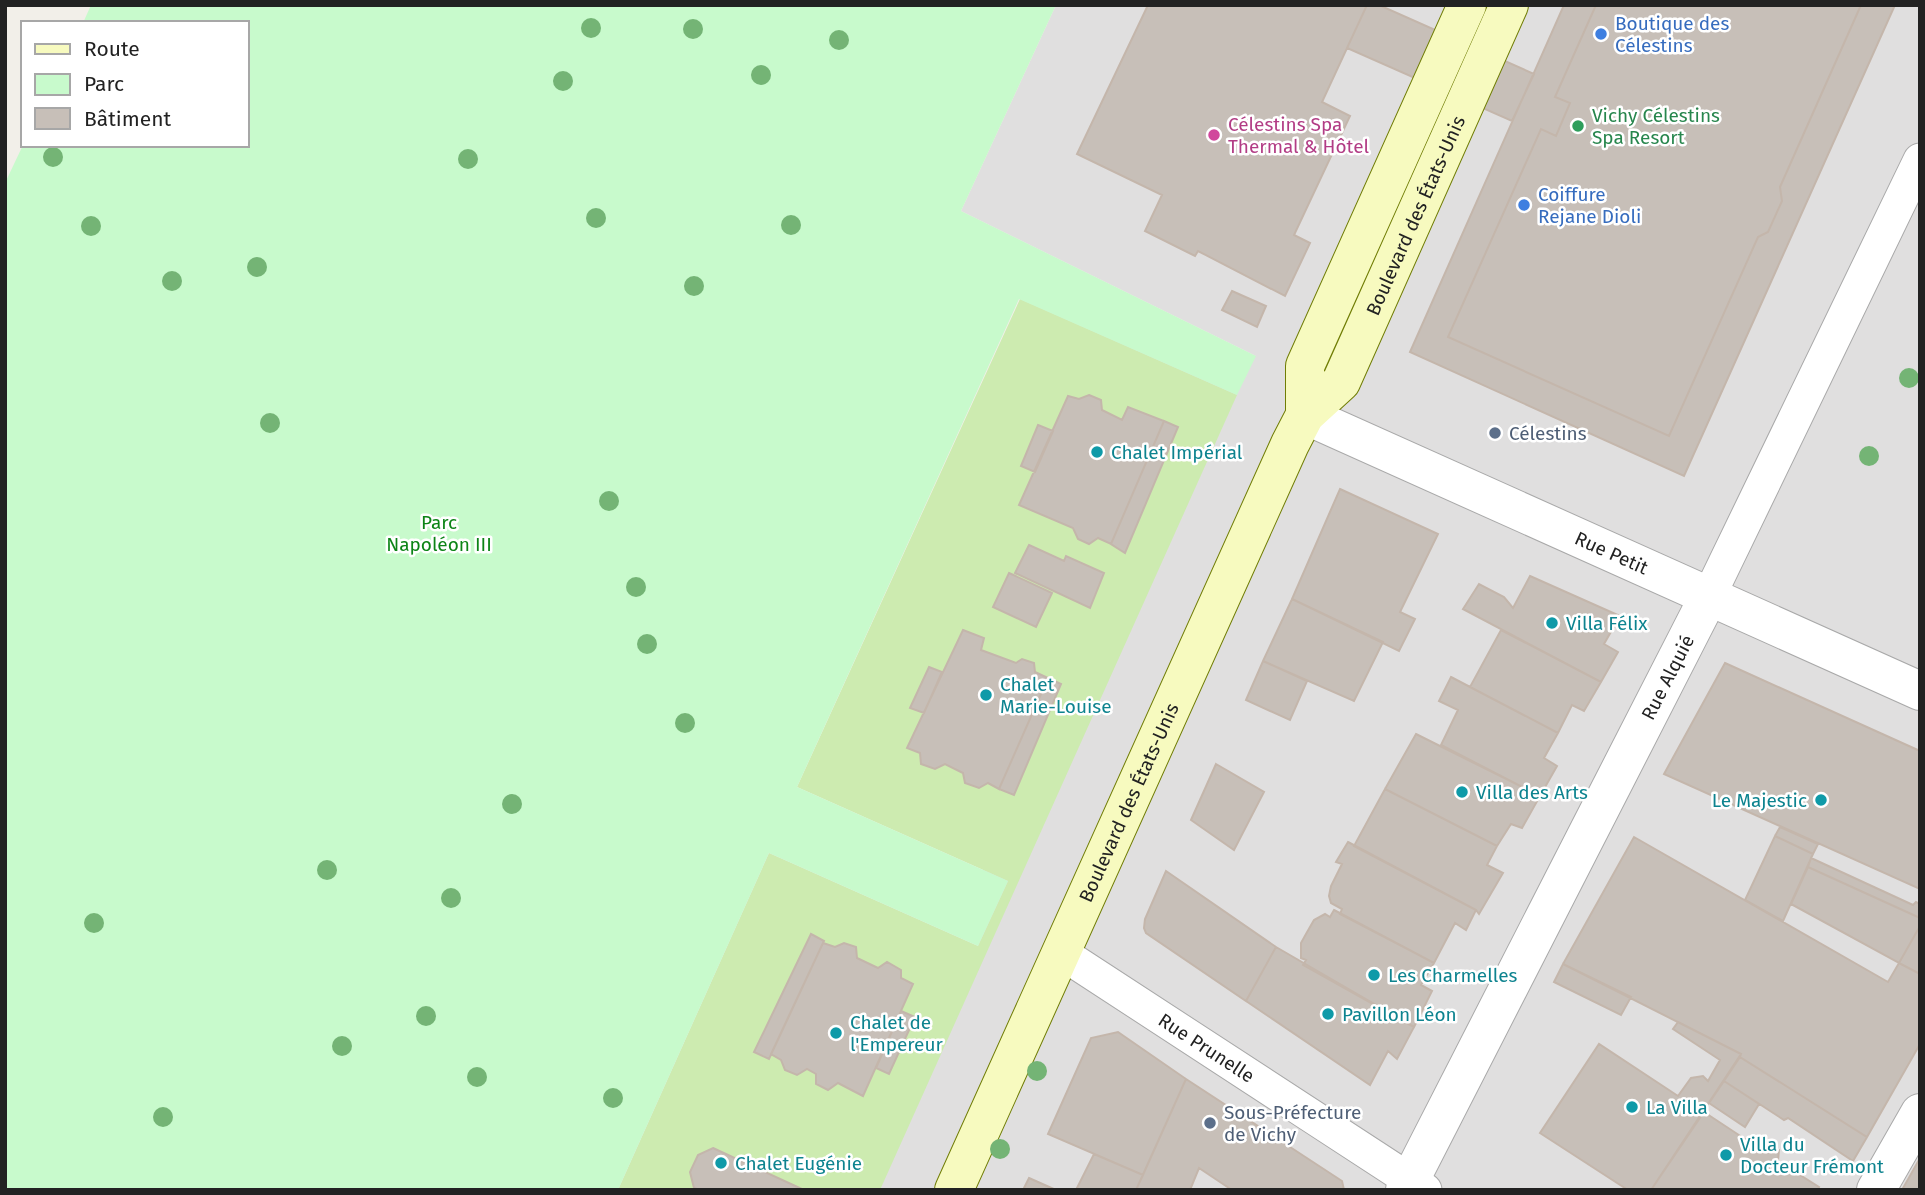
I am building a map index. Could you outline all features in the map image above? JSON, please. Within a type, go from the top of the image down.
[{"type":"main road","name":"Boulevard des États-Unis","points":[[1305,415],[1305,366],[1467,5]]},
{"type":"main road","name":"Boulevard des États-Unis","points":[[954,1190],[1305,415],[1341,382],[1509,5]]},
{"type":"street","name":"Rue Alquié","points":[[1413,1187],[1709,596],[1920,160]]},
{"type":"street","name":"Rue Petit","points":[[1305,415],[1920,691]]},
{"type":"street","name":"Rue Prunelle","points":[[1060,952],[1413,1187]]},
{"type":"street","points":[[1876,1190],[1920,1113]]},
{"type":"shaded area","points":[[1056,5],[1920,5],[1920,1190],[618,1190],[769,853],[978,946],[1020,299],[1256,356],[961,211]]},
{"type":"green space","name":"Parc Napoléon III","points":[[91,5],[1056,5],[961,211],[1256,356],[1237,395],[1019,299],[797,787],[1008,881],[978,946],[769,853],[618,1190],[5,1190],[5,183],[22,147],[248,147],[248,21],[84,21]]},
{"type":"green space","points":[[1020,299],[1237,395],[880,1190],[618,1190],[769,853],[978,946],[1008,881],[797,787]]},
{"type":"building","name":"Célestins Spa Thermal & Hôtel","points":[[1148,5],[1367,5],[1322,102],[1350,116],[1294,235],[1310,243],[1285,296],[1198,251],[1195,256],[1145,231],[1162,195],[1077,154]]},
{"type":"building","points":[[1367,5],[1379,5],[1534,74],[1512,121],[1347,48]]},
{"type":"building","points":[[1564,5],[1596,5],[1555,97],[1570,103],[1556,136],[1541,129],[1448,337],[1669,436],[1758,237],[1768,232],[1782,201],[1780,187],[1861,5],[1895,5],[1684,476],[1410,352]]},
{"type":"building","points":[[1596,5],[1861,5],[1780,187],[1782,201],[1768,232],[1758,237],[1669,436],[1448,337],[1541,129],[1556,136],[1570,103],[1555,97]]},
{"type":"building","points":[[1232,291],[1266,306],[1257,327],[1222,310]]},
{"type":"building","name":"Chalet Impérial","points":[[1089,395],[1101,400],[1102,410],[1122,420],[1128,407],[1164,421],[1111,544],[1098,538],[1089,544],[1078,539],[1073,528],[1019,505],[1068,396],[1079,399]]},
{"type":"building","points":[[1164,421],[1178,427],[1125,553],[1111,544]]},
{"type":"building","points":[[1038,425],[1053,431],[1035,472],[1021,466]]},
{"type":"building","points":[[1340,489],[1438,534],[1400,612],[1415,619],[1399,651],[1292,599]]},
{"type":"building","points":[[1029,545],[1064,561],[1066,556],[1104,573],[1090,608],[1015,573]]},
{"type":"building","points":[[1009,573],[1052,593],[1036,627],[993,607]]},
{"type":"building","name":"Villa Félix","points":[[1530,576],[1620,616],[1604,644],[1618,652],[1601,682],[1463,609],[1479,584],[1504,597],[1513,608]]},
{"type":"building","points":[[1292,599],[1383,642],[1354,701],[1263,661]]},
{"type":"building","name":"Chalet Marie-Louise","points":[[963,630],[984,638],[981,650],[1016,663],[1022,659],[1034,663],[1035,672],[1048,678],[999,789],[988,783],[979,788],[965,783],[963,773],[945,764],[935,769],[921,764],[920,753],[907,748]]},
{"type":"building","points":[[1501,630],[1601,682],[1584,711],[1572,705],[1558,733],[1470,687]]},
{"type":"building","points":[[1263,661],[1307,681],[1290,720],[1246,700]]},
{"type":"building","name":"Le Majestic","points":[[1725,663],[1920,751],[1920,889],[1664,774]]},
{"type":"building","points":[[929,667],[942,672],[924,713],[910,708]]},
{"type":"building","points":[[1451,677],[1558,733],[1544,758],[1557,766],[1540,796],[1441,745],[1458,710],[1439,701]]},
{"type":"building","points":[[1048,678],[1061,684],[1014,795],[999,789]]},
{"type":"building","name":"Villa des Arts","points":[[1416,734],[1540,796],[1522,828],[1511,824],[1497,846],[1385,789]]},
{"type":"building","points":[[1216,764],[1264,792],[1234,850],[1191,820]]},
{"type":"building","points":[[1385,789],[1497,846],[1487,865],[1503,873],[1479,914],[1354,846]]},
{"type":"building","points":[[1780,827],[1818,844],[1813,854],[1775,836]]},
{"type":"building","points":[[1775,836],[1813,854],[1783,921],[1745,900]]},
{"type":"building","points":[[1634,837],[1888,982],[1899,963],[1920,974],[1920,1044],[1867,1137],[1740,1057],[1741,1054],[1563,964]]},
{"type":"building","points":[[1348,842],[1476,910],[1466,930],[1455,923],[1434,963],[1340,914],[1342,909],[1331,903],[1331,886],[1342,864],[1336,862]]},
{"type":"building","points":[[1811,858],[1913,905],[1916,902],[1920,904],[1920,918],[1808,867]]},
{"type":"building","points":[[1808,867],[1920,918],[1920,926],[1899,963],[1791,904]]},
{"type":"building","points":[[1166,871],[1276,947],[1246,1001],[1146,933],[1145,919]]},
{"type":"building","name":"Les Charmelles","points":[[1334,910],[1434,963],[1421,985],[1432,991],[1414,1027],[1303,965],[1306,960],[1301,958],[1301,943],[1306,934],[1314,920],[1325,914],[1330,917]]},
{"type":"building","points":[[1920,926],[1920,974],[1899,963]]},
{"type":"building","points":[[811,934],[824,941],[769,1059],[754,1052]]},
{"type":"building","name":"Chalet de l'Empereur","points":[[823,943],[835,947],[844,943],[856,947],[857,958],[878,968],[887,962],[901,970],[901,978],[913,984],[863,1096],[838,1083],[828,1090],[816,1084],[816,1074],[807,1069],[797,1075],[785,1070],[781,1060],[771,1054]]},
{"type":"building","name":"Pavillon Léon","points":[[1276,947],[1414,1027],[1397,1059],[1388,1051],[1370,1085],[1246,1001]]},
{"type":"building","points":[[1563,964],[1631,997],[1621,1015],[1554,982]]},
{"type":"building","points":[[901,1011],[915,1017],[889,1074],[876,1068]]},
{"type":"building","name":"La Villa","points":[[1678,1022],[1741,1054],[1651,1190],[1628,1190],[1540,1133],[1599,1044],[1678,1096],[1691,1078],[1703,1076],[1708,1081],[1720,1060],[1673,1029]]},
{"type":"building","points":[[1118,1032],[1186,1079],[1143,1175],[1048,1134],[1091,1038]]},
{"type":"building","points":[[1740,1057],[1867,1137],[1853,1161],[1788,1118],[1784,1120],[1724,1081]]},
{"type":"building","name":"Sous-Préfecture de Vichy","points":[[1186,1079],[1342,1181],[1344,1190],[1232,1190],[1199,1168],[1190,1190],[1136,1190]]},
{"type":"building","points":[[1724,1081],[1759,1104],[1745,1127],[1709,1103]]},
{"type":"building","name":"Villa du Docteur Frémont","points":[[1704,1112],[1754,1145],[1765,1141],[1779,1150],[1778,1161],[1819,1187],[1817,1190],[1651,1190]]},
{"type":"building","name":"Chalet Eugénie","points":[[713,1148],[804,1190],[694,1188],[690,1172],[698,1155]]},
{"type":"building","points":[[1094,1154],[1143,1175],[1136,1190],[1076,1190]]},
{"type":"building","points":[[1920,1158],[1920,1190],[1902,1190]]},
{"type":"building","points":[[1029,1178],[1056,1190],[1023,1190]]},
{"type":"place","name":"Boutique des Célestins","points":[[1601,34]]},
{"type":"place","name":"Vichy Célestins Spa Resort","points":[[1578,126]]},
{"type":"place","name":"Célestins Spa Thermal & Hôtel","points":[[1214,135]]},
{"type":"place","name":"Coiffure Rejane Dioli","points":[[1524,205]]},
{"type":"place","name":"Célestins","points":[[1495,433]]},
{"type":"place","name":"Chalet Impérial","points":[[1097,452]]},
{"type":"place","name":"Villa Félix","points":[[1552,623]]},
{"type":"place","name":"Chalet Marie-Louise","points":[[986,695]]},
{"type":"place","name":"Villa des Arts","points":[[1462,792]]},
{"type":"place","name":"Le Majestic","points":[[1821,800]]},
{"type":"place","name":"Les Charmelles","points":[[1374,975]]},
{"type":"place","name":"Pavillon Léon","points":[[1328,1014]]},
{"type":"place","name":"Chalet de l'Empereur","points":[[836,1033]]},
{"type":"place","name":"La Villa","points":[[1632,1107]]},
{"type":"place","name":"Sous-Préfecture de Vichy","points":[[1210,1123]]},
{"type":"place","name":"Villa du Docteur Frémont","points":[[1726,1155]]},
{"type":"place","name":"Chalet Eugénie","points":[[721,1163]]}]
